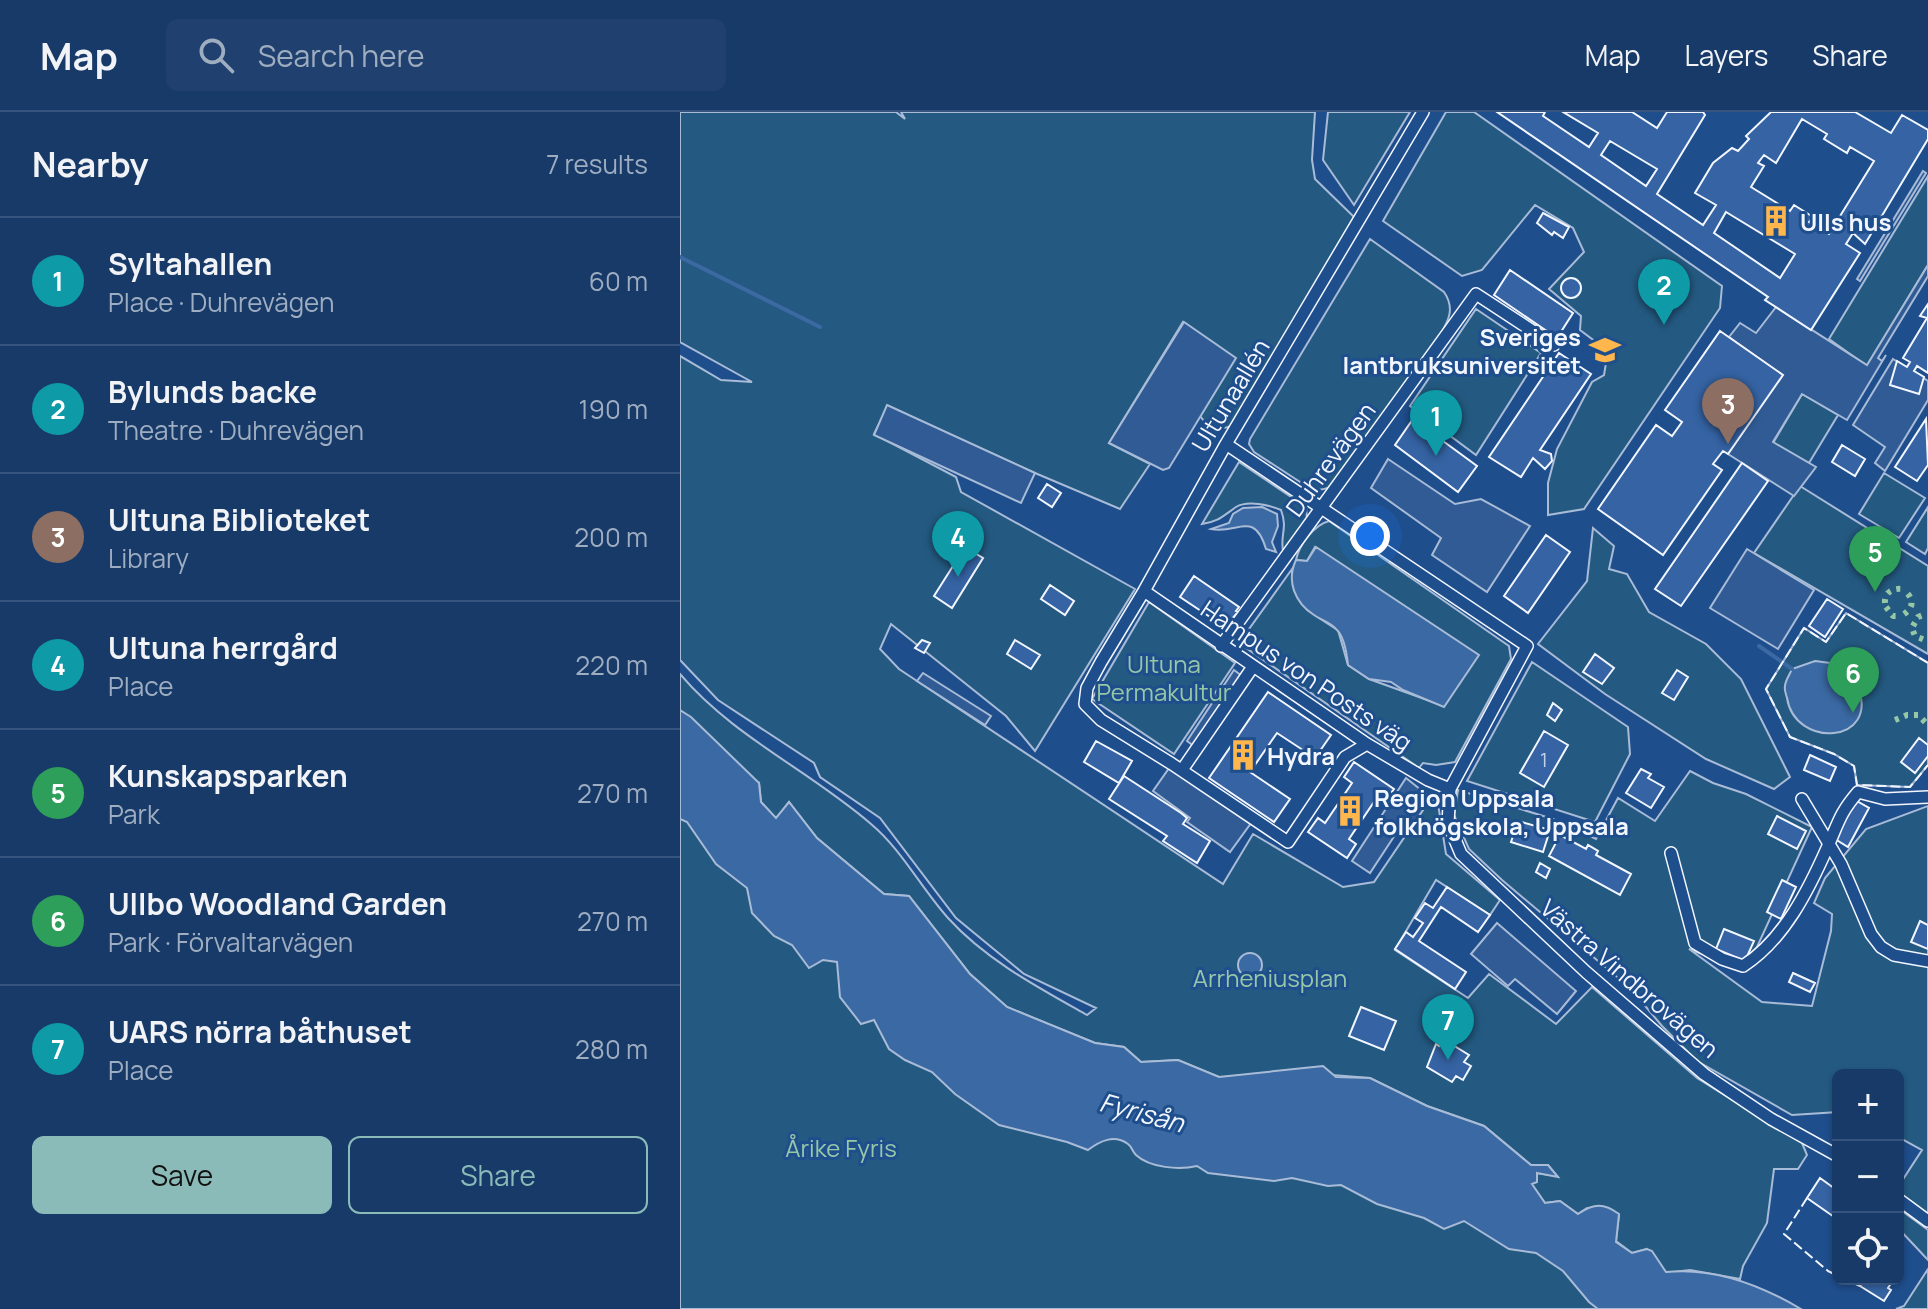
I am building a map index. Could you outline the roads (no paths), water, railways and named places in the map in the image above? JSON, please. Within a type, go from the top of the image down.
[{"type":"street","name":"Ultunaallén","points":[[1182,770],[1101,720],[1085,704],[1087,688],[1226,444],[1423,112]]},
{"type":"street","name":"Duhrevägen","points":[[1221,646],[1476,294],[1554,345]]},
{"type":"street","points":[[1226,444],[1527,646],[1450,789]]},
{"type":"street","name":"Hampus von Posts väg","points":[[1144,591],[1367,744],[1428,780],[1450,789]]},
{"type":"street","points":[[1252,668],[1182,770],[1288,842],[1345,757],[1367,744]]},
{"type":"street","name":"Västra Vindbrovägen","points":[[1450,789],[1448,823],[1461,854],[1474,868],[1586,972],[1704,1074],[1771,1119],[1832,1153]]},
{"type":"street","points":[[1671,853],[1695,943],[1722,959],[1743,966],[1756,957],[1791,918],[1841,812],[1858,792],[1885,799],[1928,797]]},
{"type":"street","points":[[1802,799],[1841,864],[1871,934],[1881,947],[1894,955],[1928,961]]},
{"type":"street","points":[[1904,1203],[1928,1221]]},
{"type":"water","points":[[1262,507],[1277,514],[1278,526],[1272,542],[1276,552],[1266,549],[1256,530],[1250,527],[1211,529],[1229,523],[1233,514],[1243,508]]},
{"type":"water","points":[[1316,547],[1479,655],[1444,707],[1391,682],[1369,679],[1348,665],[1339,632],[1307,610],[1294,591],[1292,576],[1296,560],[1307,561]]},
{"type":"water","points":[[1815,661],[1842,666],[1858,687],[1862,706],[1857,720],[1847,729],[1834,733],[1819,732],[1805,726],[1793,715],[1785,684],[1792,669]]},
{"type":"water","name":"Fyrisån","points":[[680,710],[759,783],[761,802],[776,818],[789,802],[817,838],[884,894],[909,896],[970,974],[1007,1007],[1095,1043],[1124,1047],[1141,1062],[1178,1060],[1219,1077],[1323,1066],[1336,1077],[1370,1078],[1427,1106],[1484,1126],[1531,1165],[1548,1165],[1558,1177],[1537,1173],[1537,1182],[1532,1184],[1545,1203],[1560,1201],[1578,1214],[1599,1206],[1614,1210],[1619,1214],[1616,1242],[1632,1253],[1647,1249],[1652,1251],[1666,1272],[1701,1272],[1736,1279],[1801,1309],[1598,1309],[1563,1271],[1536,1253],[1509,1249],[1464,1221],[1444,1229],[1424,1218],[1377,1204],[1341,1185],[1328,1186],[1292,1178],[1274,1181],[1208,1173],[1197,1166],[1165,1167],[1142,1159],[1128,1144],[1118,1139],[1102,1142],[1088,1150],[999,1125],[955,1094],[932,1072],[889,1049],[874,1020],[861,1024],[840,997],[837,962],[823,960],[809,968],[792,945],[774,936],[752,913],[747,888],[716,864],[687,822],[680,819]]},
{"type":"water","points":[[1250,953],[1258,957],[1262,965],[1258,973],[1250,977],[1242,973],[1238,965],[1242,957]]},
{"type":"waterway","points":[[680,257],[820,327]]},
{"type":"waterway","points":[[1759,646],[1792,669]]},
{"type":"place","name":"Ulls hus","points":[[1776,221]]},
{"type":"place","name":"Bylunds backe","points":[[1664,325]]},
{"type":"place","name":"Sveriges lantbruksuniversitet","points":[[1605,350]]},
{"type":"place","name":"Ultuna Biblioteket","points":[[1728,444]]},
{"type":"place","name":"Syltahallen","points":[[1436,456]]},
{"type":"place","name":"Ultuna herrgård","points":[[958,577]]},
{"type":"place","name":"Kunskapsparken","points":[[1875,592]]},
{"type":"place","name":"Ullbo Woodland Garden","points":[[1853,713]]},
{"type":"place","name":"Hydra","points":[[1243,755]]},
{"type":"place","name":"Region Uppsala folkhögskola, Uppsala","points":[[1350,811]]},
{"type":"place","name":"UARS nörra båthuset","points":[[1448,1060]]},
{"type":"park label","name":"Ultuna Permakultur","points":[[1164,677]]},
{"type":"park label","name":"Arrheniusplan","points":[[1270,977]]},
{"type":"park label","name":"Årike Fyris","points":[[841,1147]]}]
